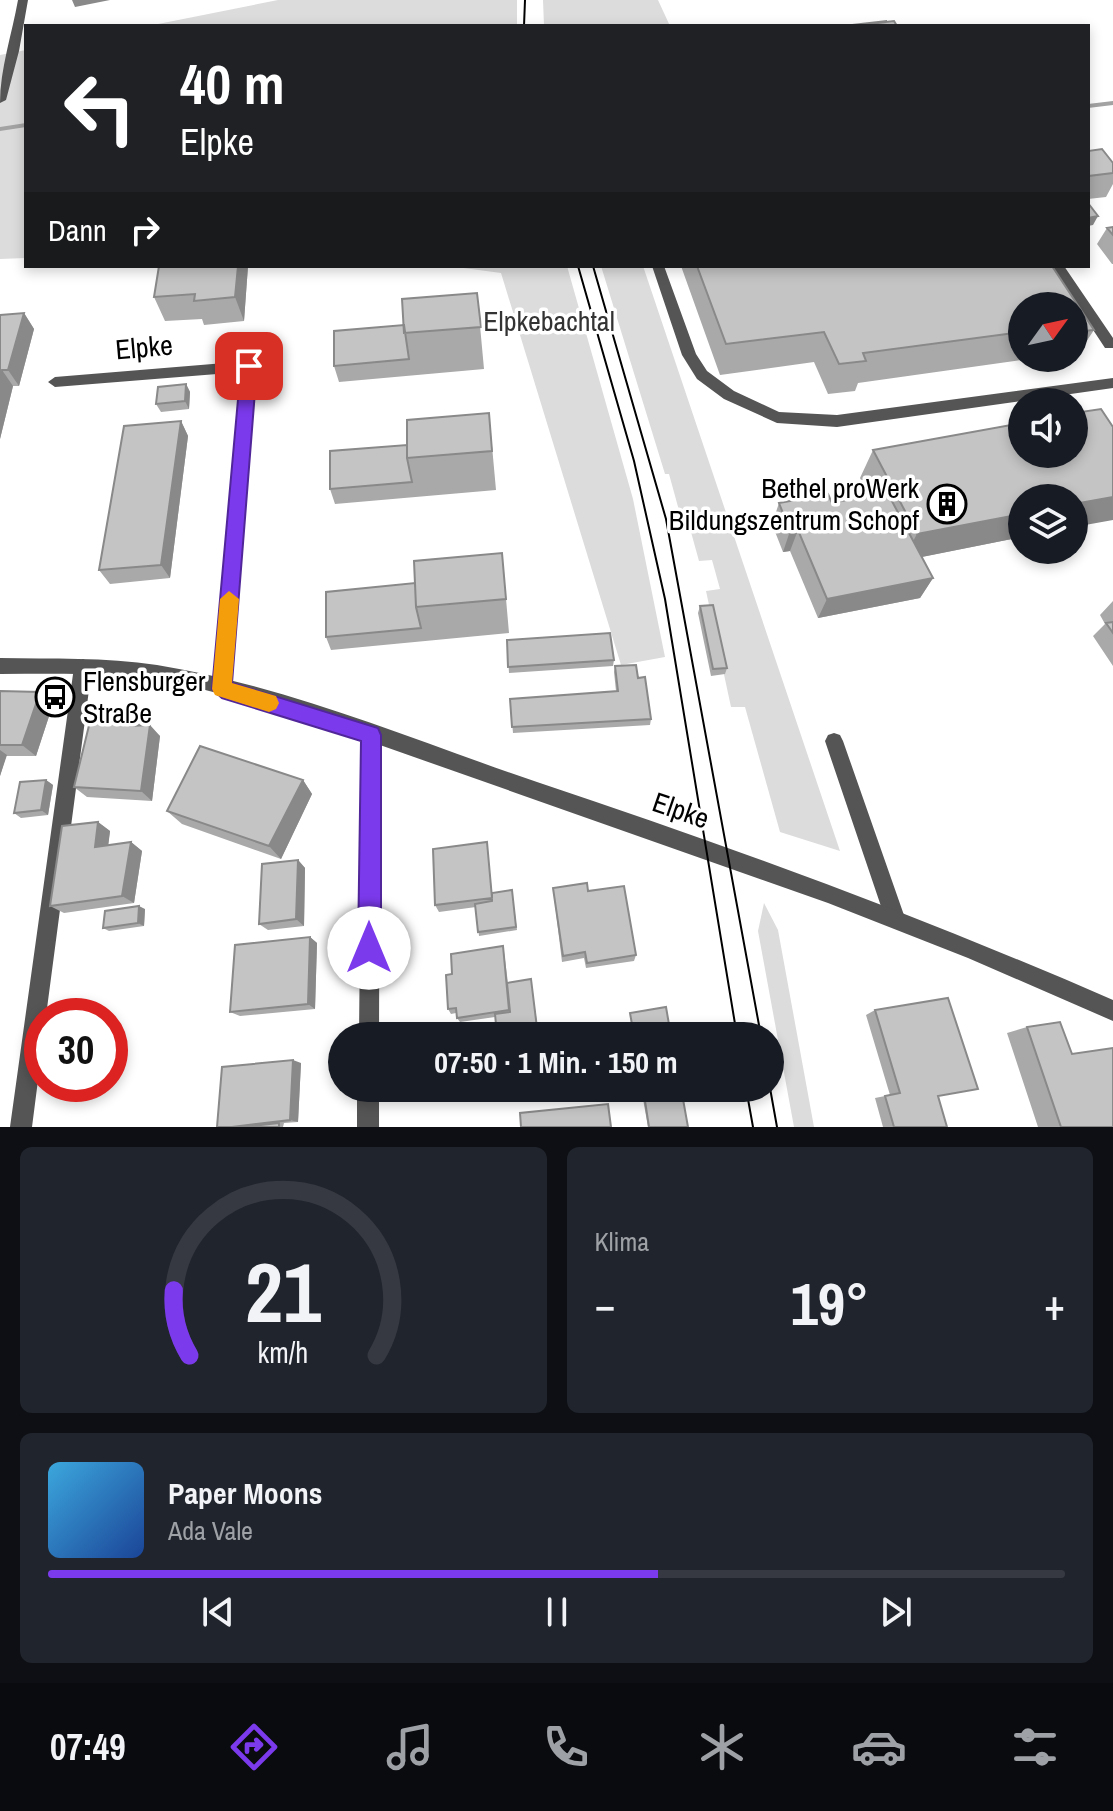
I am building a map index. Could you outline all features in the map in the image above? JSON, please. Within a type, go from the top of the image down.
[{"type":"street","points":[[0,100],[14,51],[23,0]]},
{"type":"street","points":[[659,268],[689,355],[702,375],[729,395],[777,417],[837,421],[1113,383]]},
{"type":"street","points":[[1058,268],[1112,345]]},
{"type":"street","name":"Elpke","points":[[55,382],[249,366],[222,689]]},
{"type":"street","name":"Elpke","points":[[0,666],[83,667],[173,676],[371,735],[706,848],[895,918],[1113,1011]]},
{"type":"street","points":[[21,1127],[83,667]]},
{"type":"street","points":[[369,1022],[371,735]]},
{"type":"street","points":[[834,741],[895,918]]},
{"type":"street","points":[[368,1102],[368,1127]]},
{"type":"green space","points":[[278,0],[517,0],[517,24],[158,24]]},
{"type":"green space","points":[[543,0],[658,0],[669,24],[544,24]]},
{"type":"green space","points":[[24,50],[24,258],[0,259],[0,55]]},
{"type":"green space","name":"Elpkebachtal","points":[[464,268],[568,268],[633,499],[665,657],[621,665],[501,273]]},
{"type":"green space","points":[[602,268],[644,268],[840,851],[780,832],[745,707],[731,707],[706,591],[720,589],[712,560],[699,561],[686,514],[680,514],[669,474],[665,474]]},
{"type":"green space","points":[[764,903],[778,930],[814,1127],[794,1127],[784,1073],[784,1022],[775,1022],[758,931]]},
{"type":"building","points":[[894,21],[896,24],[868,24]]},
{"type":"building","points":[[1102,149],[1113,163],[1113,173],[1090,176],[1090,151]]},
{"type":"building","points":[[1090,206],[1098,216],[1090,218]]},
{"type":"building","points":[[159,268],[238,268],[235,297],[194,301],[195,294],[154,297]]},
{"type":"building","points":[[698,268],[1053,268],[1069,292],[1008,292],[1008,334],[863,353],[866,361],[839,364],[824,332],[726,344]]},
{"type":"building","points":[[477,293],[481,327],[404,333],[402,299]]},
{"type":"building","points":[[24,313],[8,370],[2,370],[0,377],[0,315]]},
{"type":"building","points":[[404,325],[409,359],[334,366],[334,331]]},
{"type":"building","points":[[186,384],[185,401],[156,404],[158,387]]},
{"type":"building","points":[[1101,409],[1113,427],[1113,497],[1088,501],[1088,484],[1008,484],[1008,517],[917,534],[873,450],[1008,426],[1008,468],[1088,468],[1088,411]]},
{"type":"building","points":[[489,413],[492,451],[407,458],[407,420]]},
{"type":"building","points":[[181,421],[161,565],[99,570],[124,426]]},
{"type":"building","points":[[407,445],[412,482],[330,489],[330,451]]},
{"type":"building","points":[[886,490],[933,578],[827,599],[798,530],[790,531],[779,503],[828,494],[832,503],[846,500],[844,497]]},
{"type":"building","points":[[502,553],[506,599],[416,607],[414,561]]},
{"type":"building","points":[[415,583],[421,628],[326,637],[326,592]]},
{"type":"building","points":[[713,605],[727,668],[713,669],[700,606]]},
{"type":"building","points":[[610,633],[614,660],[508,667],[507,640]]},
{"type":"building","points":[[636,665],[638,678],[645,677],[651,719],[512,727],[510,699],[618,691],[615,666]]},
{"type":"building","points":[[0,691],[40,692],[22,745],[0,745]]},
{"type":"building","points":[[134,707],[130,726],[150,725],[141,791],[74,787],[93,709]]},
{"type":"building","points":[[200,746],[303,780],[269,846],[167,811]]},
{"type":"building","points":[[46,780],[41,810],[14,813],[20,782]]},
{"type":"building","points":[[98,822],[95,847],[131,842],[122,896],[50,906],[62,826]]},
{"type":"building","points":[[487,842],[492,898],[435,905],[433,849]]},
{"type":"building","points":[[298,860],[296,919],[259,924],[262,864]]},
{"type":"building","points":[[587,883],[588,891],[624,886],[636,955],[587,963],[585,952],[563,956],[553,888]]},
{"type":"building","points":[[512,890],[516,927],[478,932],[475,904],[492,901],[492,893]]},
{"type":"building","points":[[139,906],[138,923],[103,928],[105,911]]},
{"type":"building","points":[[310,937],[308,1004],[230,1012],[235,945]]},
{"type":"building","points":[[503,946],[509,1010],[457,1018],[456,1008],[448,1009],[446,975],[452,974],[451,954]]},
{"type":"building","points":[[531,979],[536,1022],[496,1022],[495,1014],[510,1012],[507,983]]},
{"type":"building","points":[[948,998],[978,1089],[938,1096],[947,1127],[894,1127],[885,1096],[900,1093],[875,1010]]},
{"type":"building","points":[[666,1007],[669,1022],[632,1022],[630,1013]]},
{"type":"building","points":[[1060,1022],[1072,1054],[1113,1048],[1113,1127],[1061,1127],[1027,1027]]},
{"type":"building","points":[[293,1060],[290,1120],[217,1127],[222,1067]]},
{"type":"building","points":[[645,1102],[684,1102],[688,1127],[649,1127]]},
{"type":"building","points":[[608,1104],[611,1127],[521,1127],[520,1113]]},
{"type":"building","points":[[279,1123],[279,1127],[242,1127]]},
{"type":"waterway","name":"Elpke","points":[[1090,106],[1113,103]]},
{"type":"waterway","name":"Elpke","points":[[0,129],[24,125]]},
{"type":"tram line","points":[[524,24],[525,0]]},
{"type":"tram line","points":[[579,268],[634,461],[665,599],[735,1022]]},
{"type":"tram line","points":[[594,268],[666,519],[758,1022]]},
{"type":"tram line","points":[[749,1102],[753,1127]]},
{"type":"tram line","points":[[773,1102],[777,1127]]},
{"type":"slow traffic","points":[[229,599],[222,689],[269,703]]},
{"type":"place","name":"Bethel proWerk Bildungszentrum Schopf","points":[[947,504]]},
{"type":"place","name":"Flensburger Straße","points":[[55,697]]},
{"type":"route","points":[[249,366],[222,689],[371,735],[369,948]]}]
